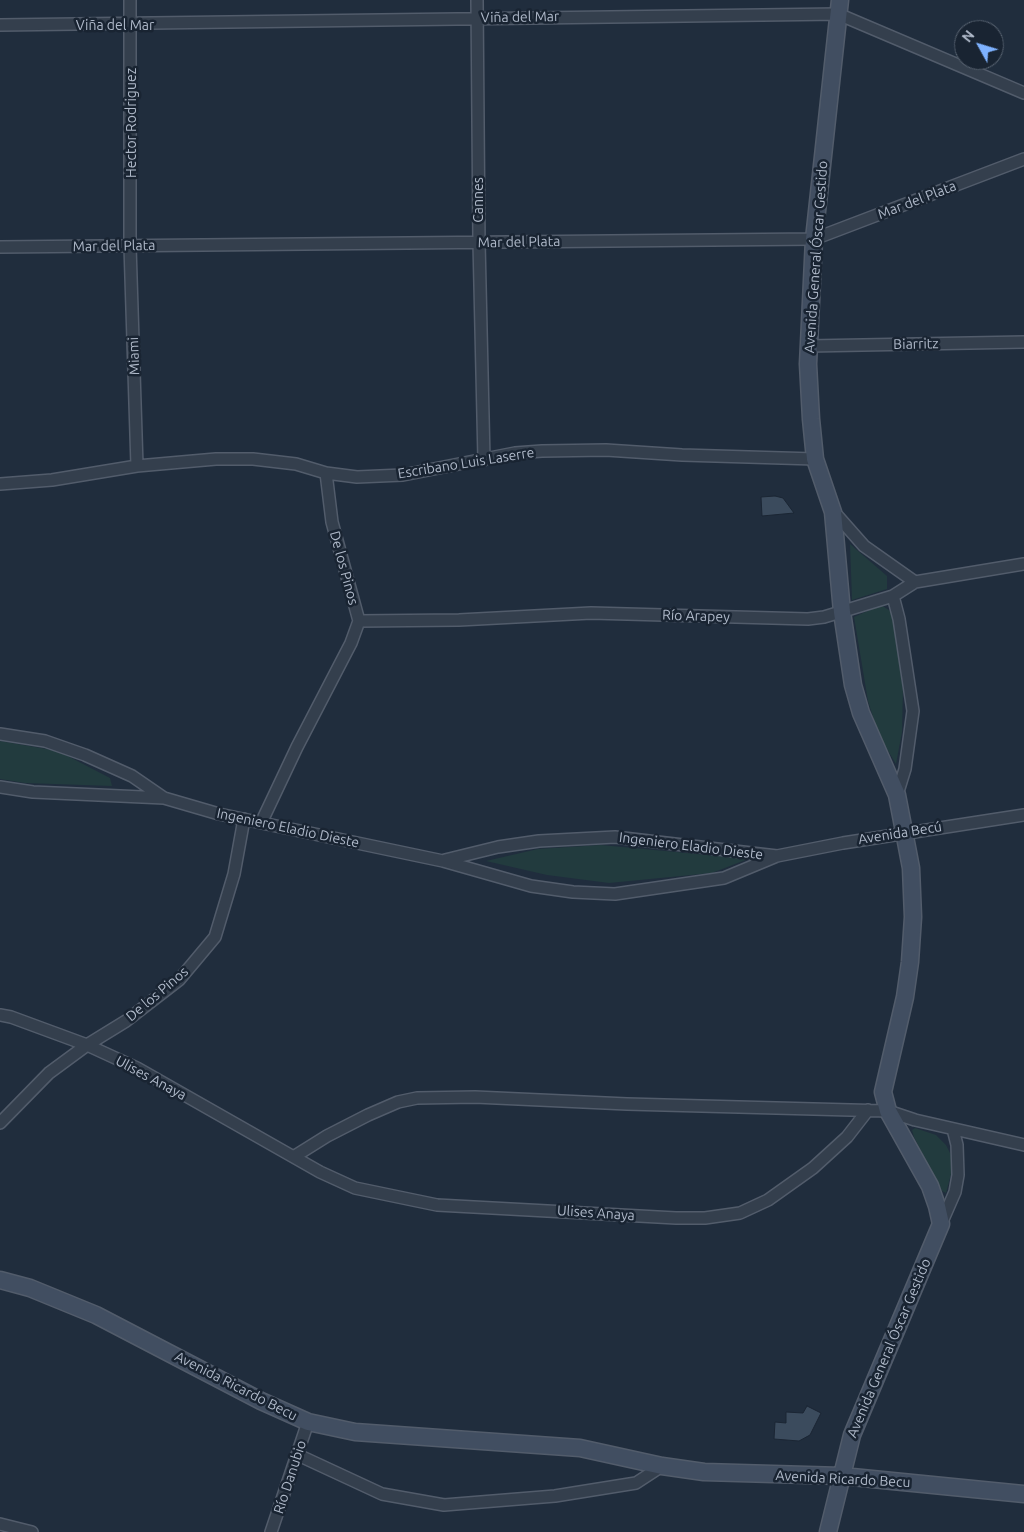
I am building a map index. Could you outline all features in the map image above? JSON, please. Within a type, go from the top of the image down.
[{"type":"street","name":"Hector Rodriguez","points":[[130,0],[130,246]]},
{"type":"street","name":"Cannes","points":[[477,0],[479,242],[484,460]]},
{"type":"street","name":"Viña del Mar","points":[[0,26],[477,18],[839,7],[1024,92]]},
{"type":"street","name":"Avenida General Óscar Gestido","points":[[839,7],[814,239],[809,346],[811,419],[815,458],[833,512],[842,612],[853,685],[861,713],[897,795],[911,868],[913,917],[910,962],[905,997],[884,1080],[883,1092],[888,1111],[930,1186],[941,1224]]},
{"type":"street","name":"Mar del Plata","points":[[0,248],[814,239],[1024,159]]},
{"type":"street","name":"Miami","points":[[130,246],[137,466]]},
{"type":"street","name":"Biarritz","points":[[809,346],[1024,342]]},
{"type":"street","name":"Escribano Luis Laserre","points":[[0,484],[69,478],[137,466],[216,459],[254,459],[296,464],[326,473],[357,477],[403,475],[515,453],[606,450],[691,455],[815,458]]},
{"type":"street","name":"De los Pinos","points":[[262,821],[297,747],[351,643],[359,620],[332,522],[326,473]]},
{"type":"street","name":"Avenida General Óscar Gestido","points":[[833,512],[864,546],[915,582]]},
{"type":"street","name":"Río Arapey","points":[[359,620],[459,620],[591,613],[808,619],[842,612],[893,596],[915,582],[1024,564]]},
{"type":"street","name":"Avenida General Óscar Gestido","points":[[893,596],[899,619],[913,711],[905,769],[897,795]]},
{"type":"street","name":"Ingeniero Eladio Dieste","points":[[0,734],[45,741],[85,754],[132,776],[164,798]]},
{"type":"street","name":"Ingeniero Eladio Dieste","points":[[0,787],[34,792],[164,798],[244,819],[262,821],[320,836],[443,861],[531,886],[573,892],[615,894],[724,878],[777,856]]},
{"type":"street","name":"Avenida Becú","points":[[777,856],[904,832],[1024,815]]},
{"type":"street","name":"De los Pinos","points":[[0,1123],[50,1073],[87,1045],[157,998],[179,980],[215,937],[234,874],[244,819]]},
{"type":"street","name":"Ingeniero Eladio Dieste","points":[[443,861],[498,847],[539,841],[615,837],[777,856]]},
{"type":"street","name":"Ulises Anaya","points":[[0,1015],[11,1016],[87,1045],[137,1068],[295,1156],[320,1172],[355,1188],[436,1205],[705,1218],[740,1213],[768,1200],[792,1184],[847,1137],[868,1110]]},
{"type":"street","points":[[295,1156],[327,1136],[398,1102],[417,1098],[475,1097],[627,1104],[888,1111],[953,1129],[1024,1145]]},
{"type":"street","name":"Avenida General Óscar Gestido","points":[[828,1532],[852,1435],[955,1192],[958,1174],[957,1145],[953,1129]]},
{"type":"street","name":"Avenida Ricardo Becu","points":[[0,1280],[30,1288],[96,1315],[261,1401],[308,1422],[355,1432],[580,1448],[662,1466],[704,1472],[842,1476],[1024,1494]]},
{"type":"street","name":"Río Danubio","points":[[271,1532],[308,1422]]},
{"type":"street","points":[[298,1455],[382,1494],[444,1505],[555,1496],[636,1483],[662,1466]]},
{"type":"street","points":[[0,1524],[32,1532]]},
{"type":"green space","points":[[850,544],[887,576],[887,589],[852,600]]},
{"type":"green space","points":[[881,605],[892,612],[903,690],[902,732],[896,764],[879,736],[868,701],[854,617]]},
{"type":"green space","points":[[0,741],[58,751],[110,778],[112,786],[25,783],[0,779]]},
{"type":"green space","points":[[601,845],[748,859],[712,873],[609,883],[547,875],[486,861],[538,849]]},
{"type":"green space","points":[[915,1128],[936,1135],[946,1145],[951,1155],[951,1174],[946,1193],[942,1191],[936,1181],[914,1137],[912,1130]]},
{"type":"building","points":[[775,496],[783,498],[794,513],[762,516],[761,497]]},
{"type":"building","points":[[807,1406],[821,1413],[810,1435],[799,1441],[774,1439],[775,1422],[786,1423],[786,1412],[803,1413]]}]
